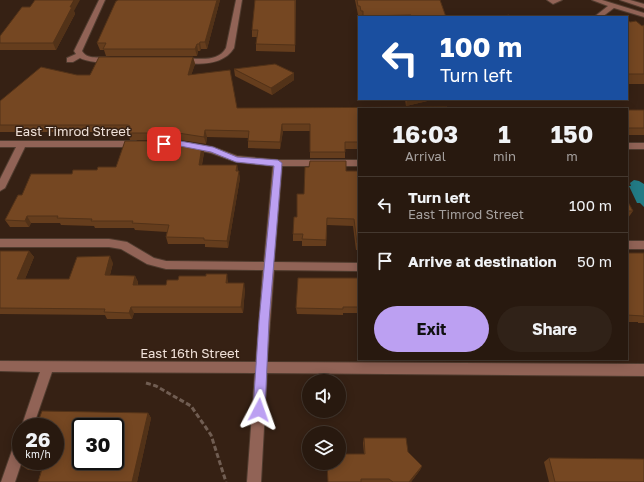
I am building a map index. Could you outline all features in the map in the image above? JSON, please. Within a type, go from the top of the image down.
[{"type":"street","points":[[80,56],[78,51],[102,0]]},
{"type":"street","points":[[174,60],[209,60],[226,57],[230,48],[239,0]]},
{"type":"street","points":[[550,0],[553,2],[558,0]]},
{"type":"street","points":[[595,0],[644,15]]},
{"type":"street","points":[[623,0],[644,6]]},
{"type":"street","points":[[599,16],[612,6]]},
{"type":"street","points":[[70,60],[80,56],[87,59],[119,60]]},
{"type":"street","name":"East Timrod Street","points":[[0,144],[148,144]]},
{"type":"street","points":[[0,188],[22,144]]},
{"type":"street","points":[[180,144],[213,150],[236,160],[278,163],[358,163]]},
{"type":"street","points":[[628,146],[644,146]]},
{"type":"street","points":[[254,482],[269,266],[278,163]]},
{"type":"street","points":[[0,243],[108,243],[123,245],[151,261],[166,265],[358,267]]},
{"type":"street","points":[[628,245],[644,245]]},
{"type":"street","name":"East 16th Street","points":[[0,366],[644,370]]},
{"type":"street","points":[[30,418],[48,366]]},
{"type":"street","points":[[8,482],[12,470]]},
{"type":"path","points":[[141,382],[156,386],[191,406],[211,435],[226,482]]},
{"type":"water","points":[[634,180],[644,184],[644,207],[640,203],[637,203],[629,186],[631,186],[630,183]]},
{"type":"building","points":[[35,0],[74,0],[70,7],[72,7],[53,43],[0,43],[0,36],[22,7],[30,7]]},
{"type":"building","points":[[217,0],[205,42],[200,42],[197,44],[195,49],[103,49],[106,43],[97,43],[116,1]]},
{"type":"building","points":[[255,0],[295,0],[295,45],[256,44],[258,30],[252,30]]},
{"type":"building","points":[[357,0],[440,0],[446,16],[363,16],[363,11],[361,11],[360,6],[358,6]]},
{"type":"building","points":[[628,21],[630,22],[636,21],[642,26],[644,25],[644,74],[628,74]]},
{"type":"building","points":[[99,57],[193,57],[188,75],[230,70],[237,108],[447,107],[447,108],[358,108],[358,142],[345,142],[345,152],[310,152],[310,124],[282,124],[280,142],[248,141],[249,131],[205,130],[204,137],[178,133],[128,133],[130,126],[128,125],[0,125],[0,101],[41,67],[77,75],[90,75]]},
{"type":"building","points":[[275,64],[294,73],[271,88],[234,69]]},
{"type":"building","points":[[628,110],[644,110],[644,128],[628,128]]},
{"type":"building","points":[[125,141],[178,141],[202,146],[199,165],[237,165],[236,171],[239,171],[227,241],[204,240],[204,238],[166,237],[169,225],[132,223],[133,221],[91,221],[92,219],[57,218],[58,216],[27,216],[25,221],[5,220],[18,195],[22,195],[31,174],[72,174],[73,170],[97,170],[98,167],[116,167]]},
{"type":"building","points":[[310,161],[346,161],[346,171],[358,171],[358,243],[354,219],[327,218],[326,240],[302,239],[303,234],[293,234],[294,217],[297,217],[297,194],[304,194],[305,167],[309,167]]},
{"type":"building","points":[[628,202],[633,211],[628,211]]},
{"type":"building","points":[[0,251],[29,251],[17,279],[69,279],[77,257],[110,256],[105,275],[135,276],[133,285],[166,285],[167,280],[178,280],[179,276],[227,274],[226,283],[244,283],[241,307],[131,307],[129,313],[104,312],[105,309],[0,308]]},
{"type":"building","points":[[628,253],[644,253],[644,317],[628,315]]},
{"type":"building","points":[[298,278],[358,278],[358,307],[343,307],[343,309],[296,308]]},
{"type":"building","points":[[42,411],[148,413],[132,482],[38,482],[42,470],[64,470],[64,418],[39,418]]},
{"type":"building","points":[[364,438],[406,438],[408,452],[422,466],[409,482],[393,482],[389,479],[361,479],[361,482],[328,482],[327,470],[346,470],[346,454],[365,454]]},
{"type":"building","points":[[549,458],[644,459],[644,482],[555,482]]},
{"type":"route","points":[[164,144],[180,144],[213,150],[236,160],[278,163],[264,321],[259,410]]}]
